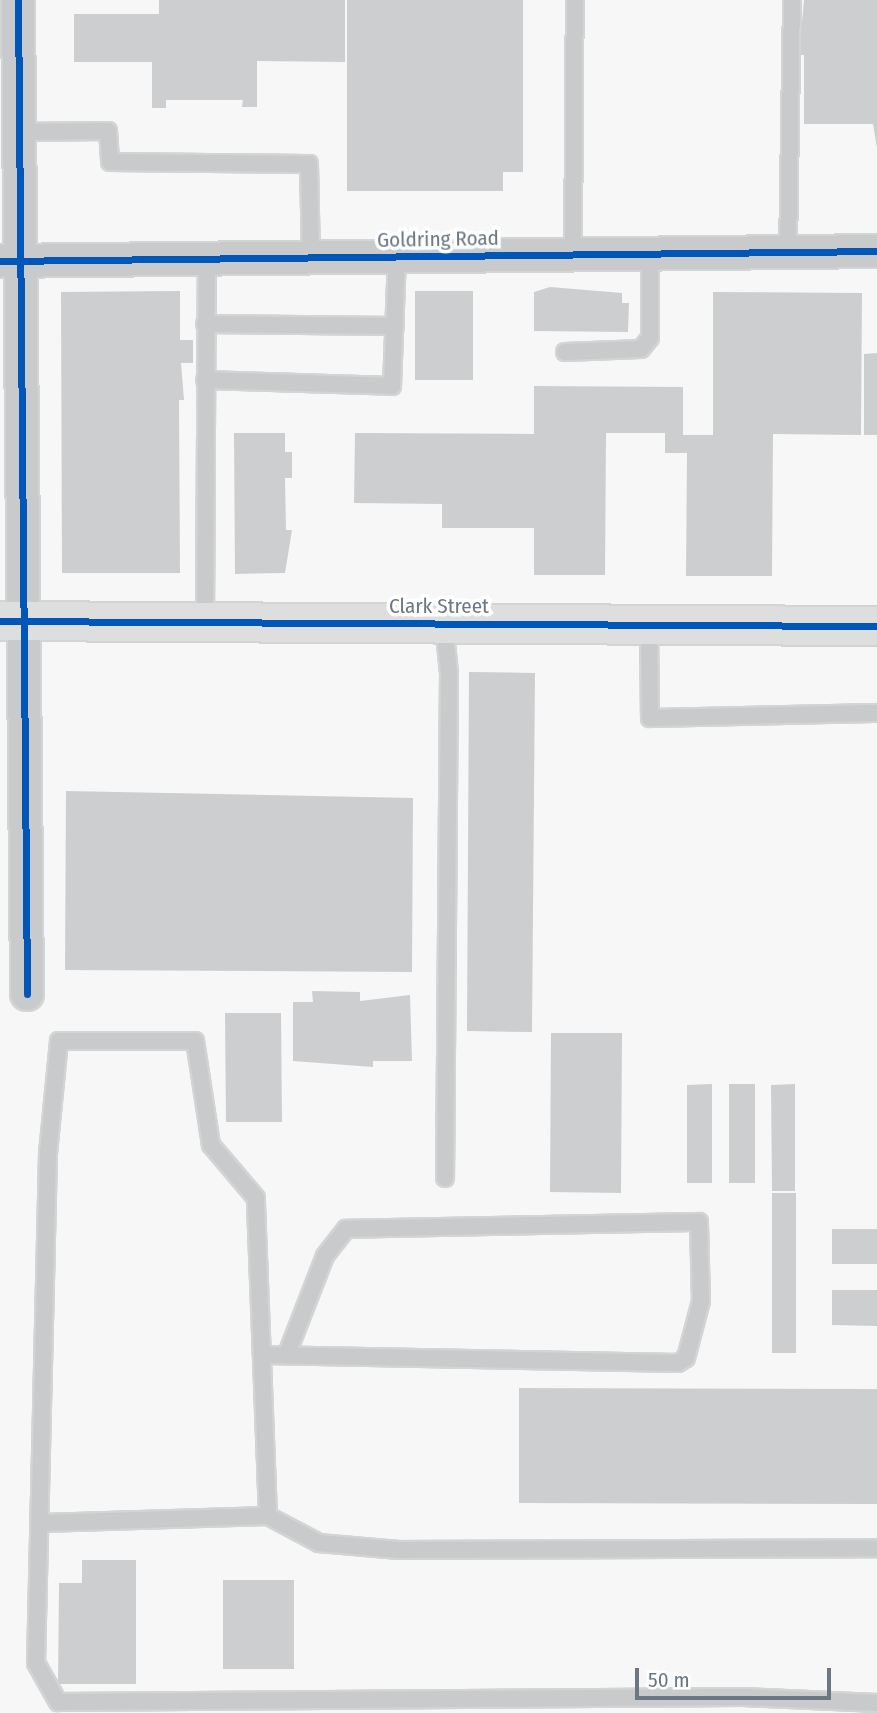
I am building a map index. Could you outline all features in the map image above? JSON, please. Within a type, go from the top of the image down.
[{"type":"street","points":[[18,0],[10,261],[13,621],[27,994]]},
{"type":"street","name":"Goldring Road","points":[[10,261],[877,251]]},
{"type":"street","name":"Clark Street","points":[[13,621],[877,626]]},
{"type":"lane","points":[[573,255],[575,0]]},
{"type":"lane","points":[[788,252],[792,0]]},
{"type":"lane","points":[[13,127],[108,131],[110,162],[309,164],[311,257]]},
{"type":"lane","points":[[565,352],[641,349],[650,338],[650,254]]},
{"type":"lane","points":[[205,380],[392,386],[397,256]]},
{"type":"lane","points":[[205,623],[207,259]]},
{"type":"lane","points":[[205,324],[395,326]]},
{"type":"lane","points":[[444,624],[449,673],[445,1178]]},
{"type":"lane","points":[[649,625],[650,719],[877,713]]},
{"type":"lane","points":[[268,1516],[256,1198],[211,1145],[195,1041],[59,1041],[48,1154],[42,1523],[36,1663],[58,1702],[743,1697],[877,1703]]},
{"type":"lane","points":[[264,1355],[663,1367],[686,1358],[694,1332],[701,1301],[699,1222],[346,1229],[325,1256],[287,1354]]},
{"type":"lane","points":[[42,1523],[268,1516],[319,1543],[399,1550],[877,1548]]},
{"type":"building","points":[[159,0],[345,0],[345,62],[257,61],[257,107],[242,107],[243,100],[166,100],[166,108],[152,108],[152,62],[74,62],[74,14],[159,14]]},
{"type":"building","points":[[347,0],[523,0],[523,172],[503,172],[503,191],[347,191]]},
{"type":"building","points":[[804,0],[877,0],[877,148],[873,124],[804,124],[804,55],[799,55]]},
{"type":"building","points":[[550,287],[622,293],[622,303],[629,303],[628,332],[534,331],[534,292]]},
{"type":"building","points":[[180,291],[180,340],[193,340],[193,363],[181,363],[184,400],[179,400],[180,573],[62,573],[61,292]]},
{"type":"building","points":[[415,291],[473,291],[473,380],[415,380]]},
{"type":"building","points":[[713,292],[862,293],[861,435],[773,434],[772,576],[686,576],[687,453],[665,453],[665,433],[606,433],[605,575],[534,575],[534,528],[442,528],[442,504],[354,503],[355,433],[534,434],[534,386],[683,387],[683,435],[713,435]]},
{"type":"building","points":[[877,353],[877,435],[864,435],[864,354]]},
{"type":"building","points":[[234,433],[285,433],[285,452],[292,452],[292,478],[285,478],[286,530],[292,530],[285,573],[235,574]]},
{"type":"building","points":[[469,672],[535,673],[532,1032],[467,1031]]},
{"type":"building","points":[[66,791],[413,798],[412,972],[65,970]]},
{"type":"building","points":[[312,991],[360,992],[360,1001],[410,995],[412,1061],[373,1061],[373,1067],[293,1061],[293,1002],[313,1002]]},
{"type":"building","points":[[225,1013],[281,1013],[282,1122],[226,1122]]},
{"type":"building","points":[[551,1033],[622,1033],[621,1193],[550,1192]]},
{"type":"building","points":[[712,1084],[712,1183],[687,1183],[687,1085]]},
{"type":"building","points":[[729,1084],[755,1084],[755,1183],[729,1183]]},
{"type":"building","points":[[795,1084],[795,1191],[772,1191],[771,1085]]},
{"type":"building","points":[[772,1193],[796,1193],[796,1353],[772,1353]]},
{"type":"building","points":[[832,1229],[877,1229],[877,1264],[832,1264]]},
{"type":"building","points":[[832,1290],[877,1290],[877,1326],[832,1325]]},
{"type":"building","points":[[519,1388],[877,1389],[877,1504],[519,1503]]},
{"type":"building","points":[[82,1560],[136,1560],[136,1684],[58,1684],[59,1583],[82,1583]]},
{"type":"building","points":[[223,1580],[294,1580],[294,1669],[223,1669]]},
{"type":"cycle path","points":[[18,0],[27,994]]},
{"type":"cycle path","points":[[0,261],[877,251]]},
{"type":"cycle path","points":[[0,621],[877,626]]}]
